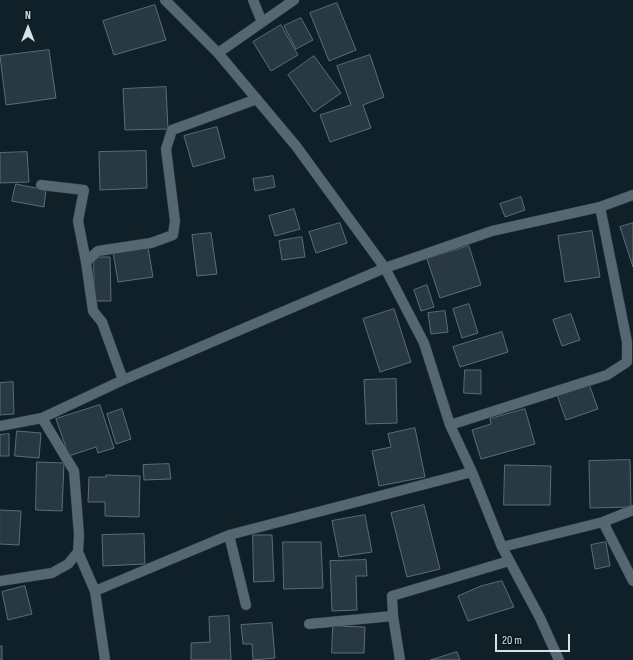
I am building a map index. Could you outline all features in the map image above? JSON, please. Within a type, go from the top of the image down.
[{"type":"street","points":[[165,0],[218,53],[296,146],[385,268],[424,343],[450,425],[472,472],[502,547],[540,618],[559,660]]},
{"type":"street","points":[[253,0],[262,22]]},
{"type":"street","points":[[218,53],[294,0]]},
{"type":"street","points":[[86,262],[98,251],[151,243],[173,235],[175,221],[166,149],[172,130],[257,99]]},
{"type":"street","points":[[41,186],[84,190],[78,221],[93,311],[102,322],[123,380]]},
{"type":"street","points":[[0,426],[42,418],[123,380],[385,268],[492,231],[600,207],[633,195]]},
{"type":"street","points":[[450,425],[607,375],[627,362],[630,340],[600,207]]},
{"type":"street","points":[[42,418],[74,471],[79,535],[78,552],[95,591],[105,660]]},
{"type":"street","points":[[95,591],[230,535],[472,472]]},
{"type":"street","points":[[502,547],[603,522],[633,510]]},
{"type":"street","points":[[603,522],[633,581]]},
{"type":"street","points":[[230,535],[246,605]]},
{"type":"street","points":[[0,581],[52,573],[68,564],[78,552]]},
{"type":"street","points":[[400,660],[393,616],[392,596],[509,561]]},
{"type":"street","points":[[309,624],[393,616]]},
{"type":"building","points":[[337,3],[356,50],[329,61],[310,13]]},
{"type":"building","points":[[155,5],[166,40],[114,55],[103,21]]},
{"type":"building","points":[[301,18],[313,40],[296,49],[284,26]]},
{"type":"building","points":[[281,25],[298,55],[271,71],[253,42]]},
{"type":"building","points":[[49,50],[56,98],[6,105],[0,56]]},
{"type":"building","points":[[370,55],[384,97],[363,105],[371,128],[330,142],[320,115],[351,105],[337,66]]},
{"type":"building","points":[[314,56],[341,93],[314,112],[288,75]]},
{"type":"building","points":[[166,87],[168,129],[125,130],[123,89]]},
{"type":"building","points":[[217,127],[225,158],[193,167],[184,136]]},
{"type":"building","points":[[146,151],[147,188],[100,190],[99,152]]},
{"type":"building","points":[[27,152],[29,182],[0,183],[0,153]]},
{"type":"building","points":[[273,176],[275,187],[255,191],[253,179]]},
{"type":"building","points":[[16,184],[46,190],[44,207],[12,201]]},
{"type":"building","points":[[521,197],[525,210],[505,217],[500,204]]},
{"type":"building","points":[[294,209],[300,229],[275,236],[269,216]]},
{"type":"building","points":[[340,223],[347,243],[316,253],[309,232]]},
{"type":"building","points":[[633,223],[633,267],[620,227]]},
{"type":"building","points":[[592,231],[600,277],[565,282],[558,236]]},
{"type":"building","points":[[211,233],[217,274],[197,276],[192,235]]},
{"type":"building","points":[[302,237],[305,257],[282,260],[279,241]]},
{"type":"building","points":[[469,246],[481,285],[440,298],[427,259]]},
{"type":"building","points":[[148,247],[153,277],[118,282],[113,252]]},
{"type":"building","points":[[94,257],[110,257],[111,301],[95,301]]},
{"type":"building","points":[[427,285],[434,307],[421,311],[414,290]]},
{"type":"building","points":[[469,304],[478,333],[462,338],[453,309]]},
{"type":"building","points":[[394,309],[411,362],[380,372],[363,319]]},
{"type":"building","points":[[445,311],[448,332],[431,334],[428,313]]},
{"type":"building","points":[[571,314],[580,340],[562,346],[553,320]]},
{"type":"building","points":[[502,332],[508,352],[460,367],[453,347]]},
{"type":"building","points":[[465,370],[481,370],[481,394],[464,393]]},
{"type":"building","points":[[396,379],[397,423],[366,424],[364,380]]},
{"type":"building","points":[[13,382],[14,414],[0,415],[0,383]]},
{"type":"building","points":[[589,384],[598,409],[566,420],[557,395]]},
{"type":"building","points":[[100,405],[114,448],[98,453],[96,447],[69,456],[56,419]]},
{"type":"building","points":[[122,409],[131,439],[116,444],[107,414]]},
{"type":"building","points":[[525,409],[535,444],[481,459],[472,430],[491,424],[490,419]]},
{"type":"building","points":[[415,428],[425,477],[379,486],[372,451],[391,447],[388,434]]},
{"type":"building","points":[[17,431],[41,433],[39,458],[15,456]]},
{"type":"building","points":[[9,434],[9,456],[0,456],[0,435]]},
{"type":"building","points":[[630,460],[631,507],[590,508],[589,461]]},
{"type":"building","points":[[37,462],[64,463],[62,511],[36,510]]},
{"type":"building","points":[[169,464],[171,479],[144,480],[143,465]]},
{"type":"building","points":[[505,465],[551,466],[550,505],[504,505]]},
{"type":"building","points":[[106,475],[140,476],[139,517],[105,516],[105,502],[88,502],[89,477],[106,477]]},
{"type":"building","points":[[424,505],[440,569],[407,577],[391,513]]},
{"type":"building","points":[[0,510],[21,511],[19,545],[0,544]]},
{"type":"building","points":[[365,515],[372,552],[339,557],[332,521]]},
{"type":"building","points":[[144,534],[145,564],[103,566],[102,535]]},
{"type":"building","points":[[253,535],[272,535],[274,581],[254,582]]},
{"type":"building","points":[[283,542],[321,542],[323,588],[284,589]]},
{"type":"building","points":[[606,542],[610,566],[595,569],[591,545]]},
{"type":"building","points":[[366,560],[367,576],[356,576],[357,610],[332,611],[330,561]]},
{"type":"building","points":[[502,581],[514,607],[468,621],[458,596],[481,586]]},
{"type":"building","points":[[25,586],[32,614],[8,620],[2,592]]},
{"type":"building","points":[[229,616],[231,660],[191,660],[191,643],[210,642],[209,617]]},
{"type":"building","points":[[272,623],[275,658],[253,660],[252,644],[243,644],[241,625]]},
{"type":"building","points":[[333,626],[365,627],[364,653],[332,653]]},
{"type":"building","points":[[0,646],[2,646],[2,660],[0,660]]},
{"type":"building","points":[[457,652],[460,660],[431,660]]}]
